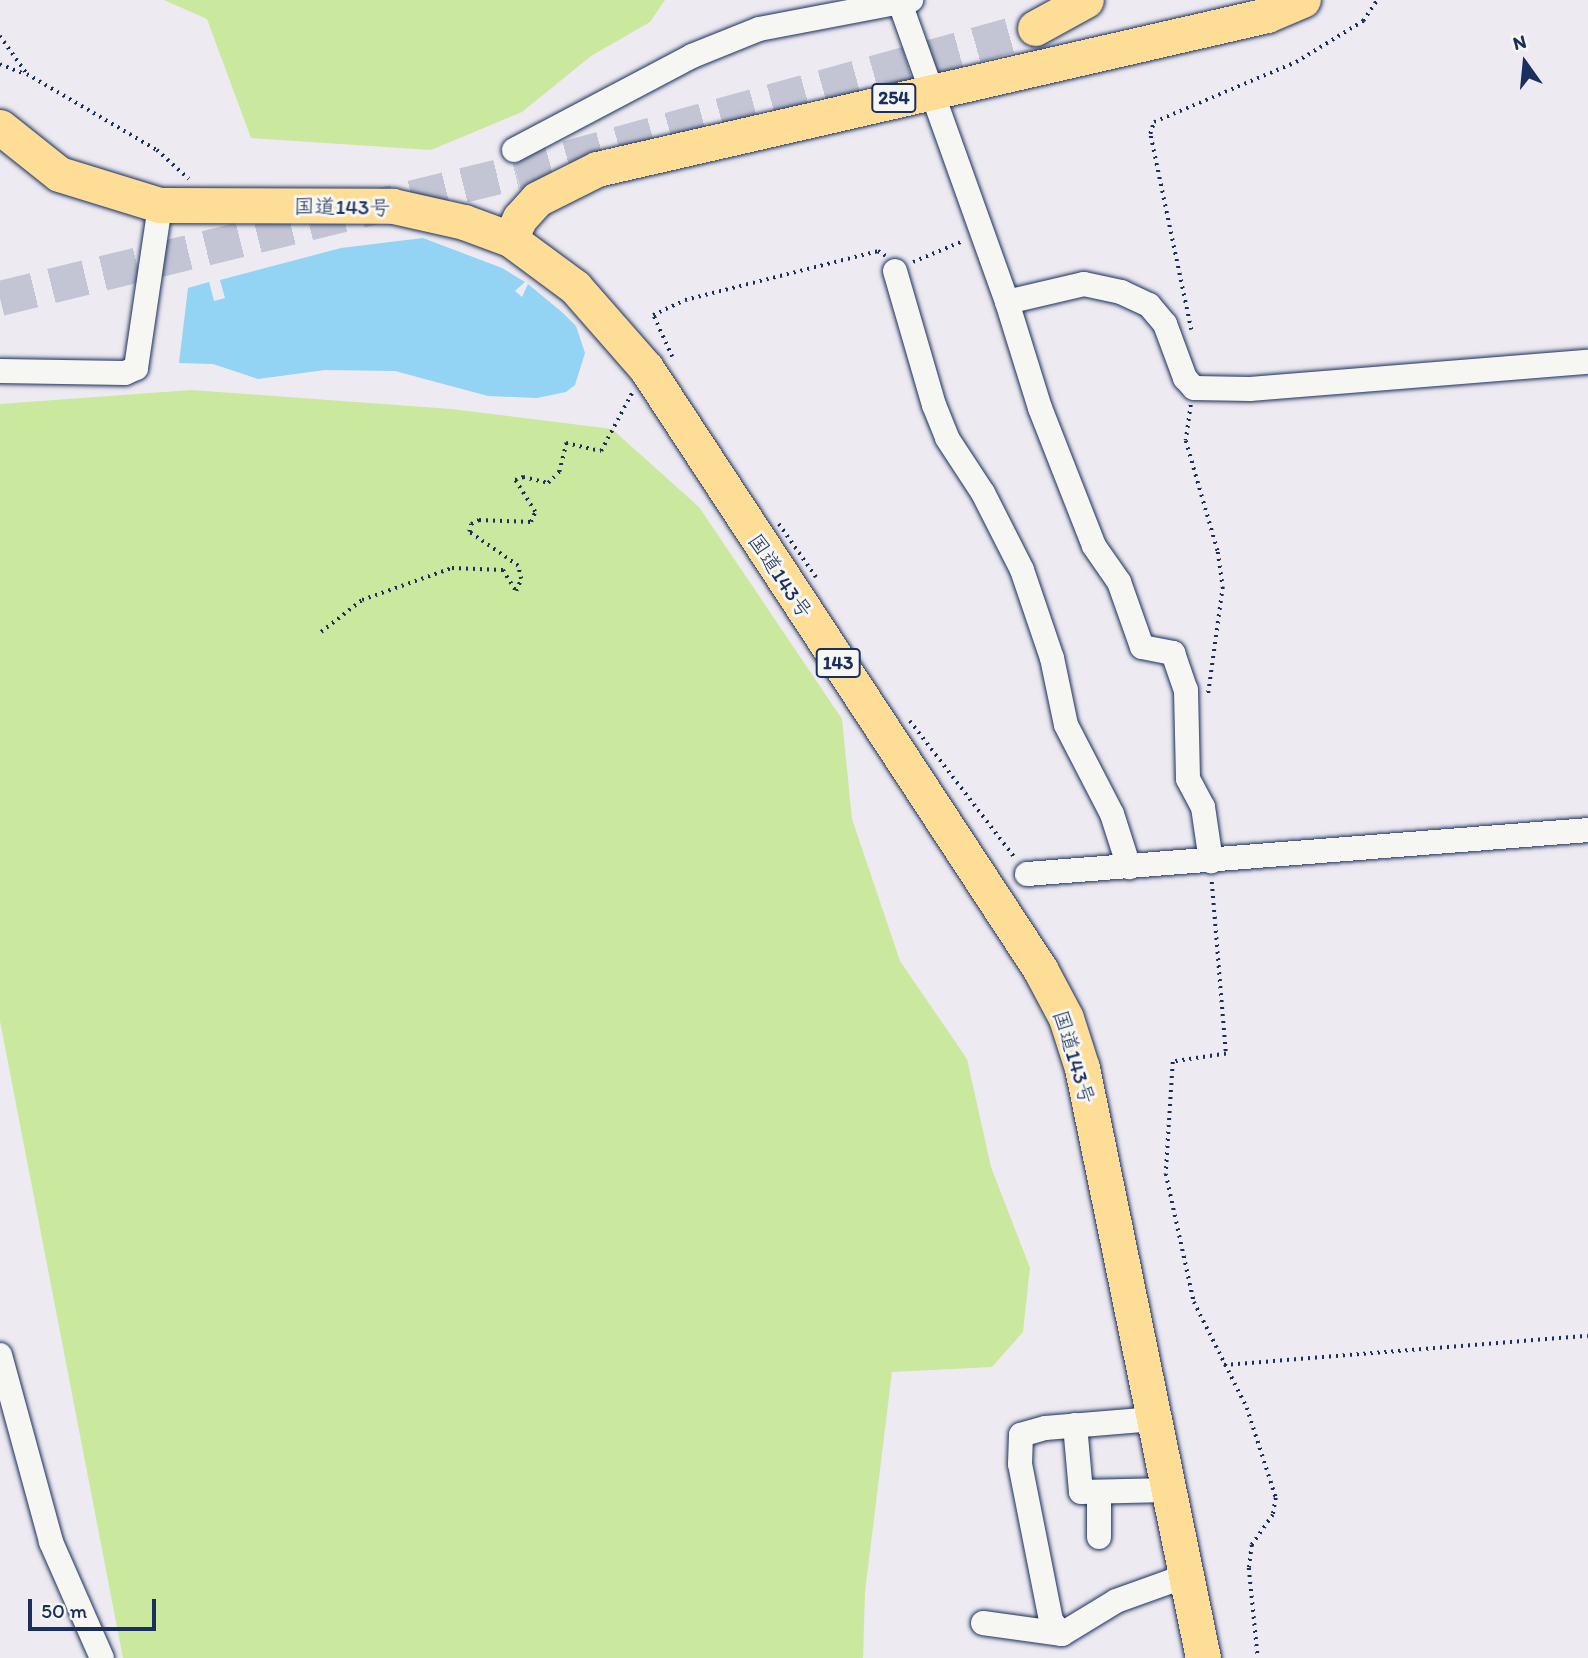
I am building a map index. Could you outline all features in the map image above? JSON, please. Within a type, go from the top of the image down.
[{"type":"highway","points":[[1035,27],[1086,0]]},
{"type":"highway","name":"254","points":[[510,239],[520,218],[537,199],[597,169],[930,89],[1267,15],[1303,0]]},
{"type":"highway","name":"国道143号","points":[[0,127],[59,174],[160,205],[393,206],[430,212],[510,239],[575,287],[660,364],[746,524],[1040,969],[1066,1018],[1082,1068],[1203,1658]]},
{"type":"street","points":[[514,150],[692,56],[758,29],[905,2],[930,89],[1007,302],[1040,408],[1094,546],[1119,582],[1142,647],[1173,653],[1185,690],[1188,779],[1203,807],[1210,861]]},
{"type":"street","points":[[0,371],[125,373],[136,368],[160,205]]},
{"type":"street","points":[[894,271],[933,404],[1026,580],[1052,658],[1066,725],[1112,814],[1129,867]]},
{"type":"street","points":[[1007,302],[1084,284],[1121,292],[1149,305],[1165,324],[1185,378],[1194,388],[1250,389],[1588,362]]},
{"type":"street","points":[[1027,874],[1588,830]]},
{"type":"street","points":[[0,1355],[51,1542],[102,1658]]},
{"type":"street","points":[[1062,1634],[1051,1621],[1020,1464],[1021,1435],[1075,1425],[1154,1419]]},
{"type":"street","points":[[1075,1425],[1081,1492],[1169,1490]]},
{"type":"street","points":[[1098,1492],[1099,1537]]},
{"type":"street","points":[[983,1623],[1062,1634],[1116,1601],[1186,1576]]},
{"type":"path","points":[[1193,340],[1150,134],[1154,122],[1296,62],[1363,21],[1377,0]]},
{"type":"path","points":[[0,36],[27,74]]},
{"type":"path","points":[[0,64],[27,74],[157,150],[187,176],[208,207]]},
{"type":"path","points":[[321,632],[362,600],[452,568],[503,570],[516,591],[522,579],[518,566],[469,532],[471,524],[479,520],[531,522],[536,512],[515,480],[523,477],[548,483],[559,472],[566,443],[601,451],[660,364],[653,315],[685,300],[878,251],[890,258],[894,271],[943,247],[983,235]]},
{"type":"path","points":[[1194,388],[1186,441],[1217,552],[1223,587],[1208,701]]},
{"type":"path","points":[[746,524],[765,516],[785,527],[820,583]]},
{"type":"path","points":[[907,716],[1027,874]]},
{"type":"path","points":[[1210,861],[1227,1054],[1173,1062],[1166,1174],[1194,1302],[1247,1408],[1276,1498],[1273,1515],[1252,1545],[1249,1568],[1258,1658]]},
{"type":"path","points":[[1224,1365],[1588,1336]]},
{"type":"green space","points":[[164,0],[665,0],[650,22],[591,56],[522,112],[431,150],[251,138],[207,19]]},
{"type":"green space","points":[[191,390],[451,409],[612,429],[699,507],[842,719],[852,819],[900,961],[967,1059],[991,1167],[1030,1268],[1023,1332],[992,1367],[892,1372],[865,1592],[863,1658],[123,1658],[0,1021],[0,404]]},
{"type":"water","points":[[423,238],[502,268],[525,282],[515,291],[522,297],[528,284],[563,313],[576,326],[585,353],[575,385],[566,392],[537,398],[488,396],[395,371],[325,370],[258,379],[213,364],[179,363],[188,288],[209,282],[214,301],[225,298],[220,280],[341,248]]},
{"type":"tunnel","points":[[0,298],[516,172],[1035,28]]}]
